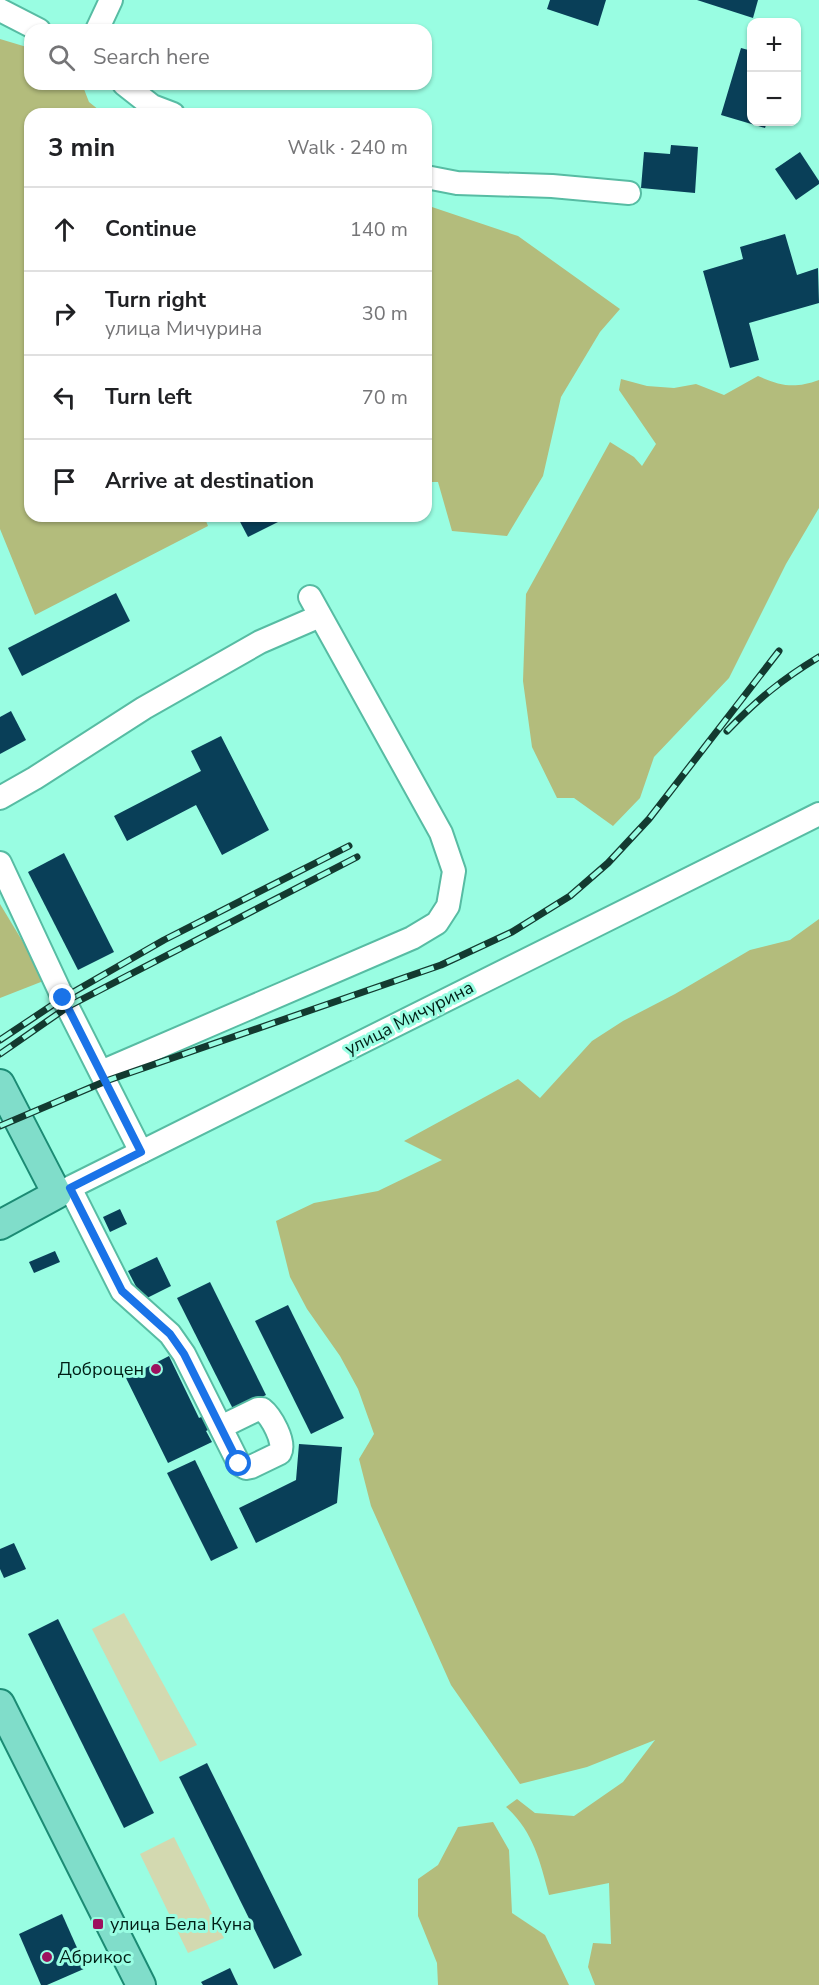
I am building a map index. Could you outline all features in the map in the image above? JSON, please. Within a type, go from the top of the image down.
[{"type":"main road","points":[[0,1084],[64,1191]]},
{"type":"main road","name":"улица Мичурина","points":[[0,1225],[64,1191]]},
{"type":"main road","points":[[2,1721],[141,1985]]},
{"type":"street","points":[[100,24],[111,0]]},
{"type":"street","points":[[0,10],[27,24]]},
{"type":"street","points":[[132,90],[157,108]]},
{"type":"street","points":[[432,178],[457,183],[552,186],[629,193]]},
{"type":"street","points":[[0,798],[153,702],[260,642],[315,606],[441,833],[454,871],[448,906],[436,923],[412,938],[101,1072]]},
{"type":"street","name":"улица Мичурина","points":[[64,1191],[819,814]]},
{"type":"street","points":[[0,863],[63,998],[141,1152]]},
{"type":"street","points":[[64,1191],[127,1296],[178,1344],[221,1427]]},
{"type":"green space","points":[[0,39],[24,46],[24,90],[84,90],[89,102],[96,108],[24,108],[24,522],[206,522],[208,526],[35,615],[0,529]]},
{"type":"green space","points":[[432,207],[518,236],[620,309],[600,332],[561,397],[543,476],[507,536],[452,531],[438,482],[432,482]]},
{"type":"green space","points":[[758,376],[788,385],[802,385],[819,380],[819,508],[786,564],[729,678],[654,757],[640,798],[613,826],[574,798],[557,798],[532,747],[523,681],[526,594],[610,442],[634,457],[642,466],[656,444],[619,390],[621,379],[647,386],[674,388],[696,384],[724,395]]},
{"type":"green space","points":[[0,904],[46,980],[0,998]]},
{"type":"green space","points":[[819,919],[819,1985],[595,1985],[588,1967],[593,1943],[611,1944],[609,1883],[549,1895],[539,1859],[529,1836],[506,1807],[517,1799],[535,1813],[574,1816],[623,1782],[655,1740],[587,1767],[520,1784],[451,1685],[371,1506],[359,1459],[374,1434],[358,1389],[340,1356],[307,1309],[290,1277],[276,1221],[314,1203],[378,1191],[442,1160],[404,1141],[518,1079],[540,1098],[592,1041],[623,1021],[675,994],[750,950],[790,940]]},
{"type":"green space","points":[[124,1613],[197,1745],[160,1762],[92,1629]]},
{"type":"green space","points":[[493,1822],[509,1850],[512,1913],[545,1935],[569,1985],[438,1985],[437,1963],[418,1916],[418,1879],[438,1865],[458,1827]]},
{"type":"green space","points":[[174,1837],[224,1938],[188,1953],[140,1854]]},
{"type":"building","points":[[550,0],[606,0],[598,26],[547,9]]},
{"type":"building","points":[[697,0],[758,0],[753,18]]},
{"type":"building","points":[[741,48],[747,50],[747,123],[721,115]]},
{"type":"building","points":[[671,145],[698,147],[695,193],[641,188],[644,152],[670,154]]},
{"type":"building","points":[[800,152],[819,184],[796,200],[775,169]]},
{"type":"building","points":[[785,234],[797,275],[818,268],[819,303],[749,323],[759,360],[730,368],[703,271],[743,259],[740,247]]},
{"type":"building","points":[[240,522],[278,522],[248,537]]},
{"type":"building","points":[[116,593],[130,621],[22,676],[8,648]]},
{"type":"building","points":[[11,711],[26,740],[0,754],[0,717]]},
{"type":"building","points":[[221,736],[269,830],[222,855],[196,805],[127,841],[114,816],[201,771],[191,751]]},
{"type":"building","points":[[64,853],[114,952],[78,970],[28,872]]},
{"type":"building","points":[[120,1209],[127,1224],[110,1232],[103,1217]]},
{"type":"building","points":[[55,1251],[60,1262],[34,1273],[29,1262]]},
{"type":"building","points":[[157,1257],[171,1286],[143,1300],[128,1271]]},
{"type":"building","points":[[210,1282],[266,1395],[234,1411],[177,1298]]},
{"type":"building","points":[[288,1305],[344,1418],[311,1434],[255,1321]]},
{"type":"building","points":[[169,1356],[199,1418],[208,1414],[214,1427],[206,1431],[212,1442],[168,1463],[126,1378]]},
{"type":"building","points":[[299,1444],[342,1447],[337,1503],[256,1543],[239,1508],[296,1480]]},
{"type":"building","points":[[195,1460],[238,1548],[211,1561],[167,1473]]},
{"type":"building","points":[[14,1543],[26,1569],[4,1578],[0,1569],[0,1549]]},
{"type":"building","points":[[58,1619],[154,1813],[124,1828],[28,1634]]},
{"type":"building","points":[[207,1763],[302,1955],[274,1969],[179,1777]]},
{"type":"building","points":[[62,1914],[86,1968],[47,1985],[41,1985],[19,1934]]},
{"type":"building","points":[[230,1968],[238,1985],[203,1985],[201,1982]]},
{"type":"railway","points":[[0,1126],[106,1081],[441,965],[512,932],[570,896],[608,863],[649,819],[779,651]]},
{"type":"railway","points":[[727,731],[770,691],[819,657]]},
{"type":"railway","points":[[0,1040],[63,998],[164,940],[349,846]]},
{"type":"railway","points":[[0,1054],[69,1006],[357,857]]},
{"type":"place","name":"Доброцен","points":[[156,1369]]},
{"type":"place","name":"улица Бела Куна","points":[[98,1924]]},
{"type":"place","name":"Абрикос","points":[[47,1957]]},
{"type":"route","points":[[63,998],[141,1152],[70,1188],[122,1291],[178,1344],[239,1464]]}]
